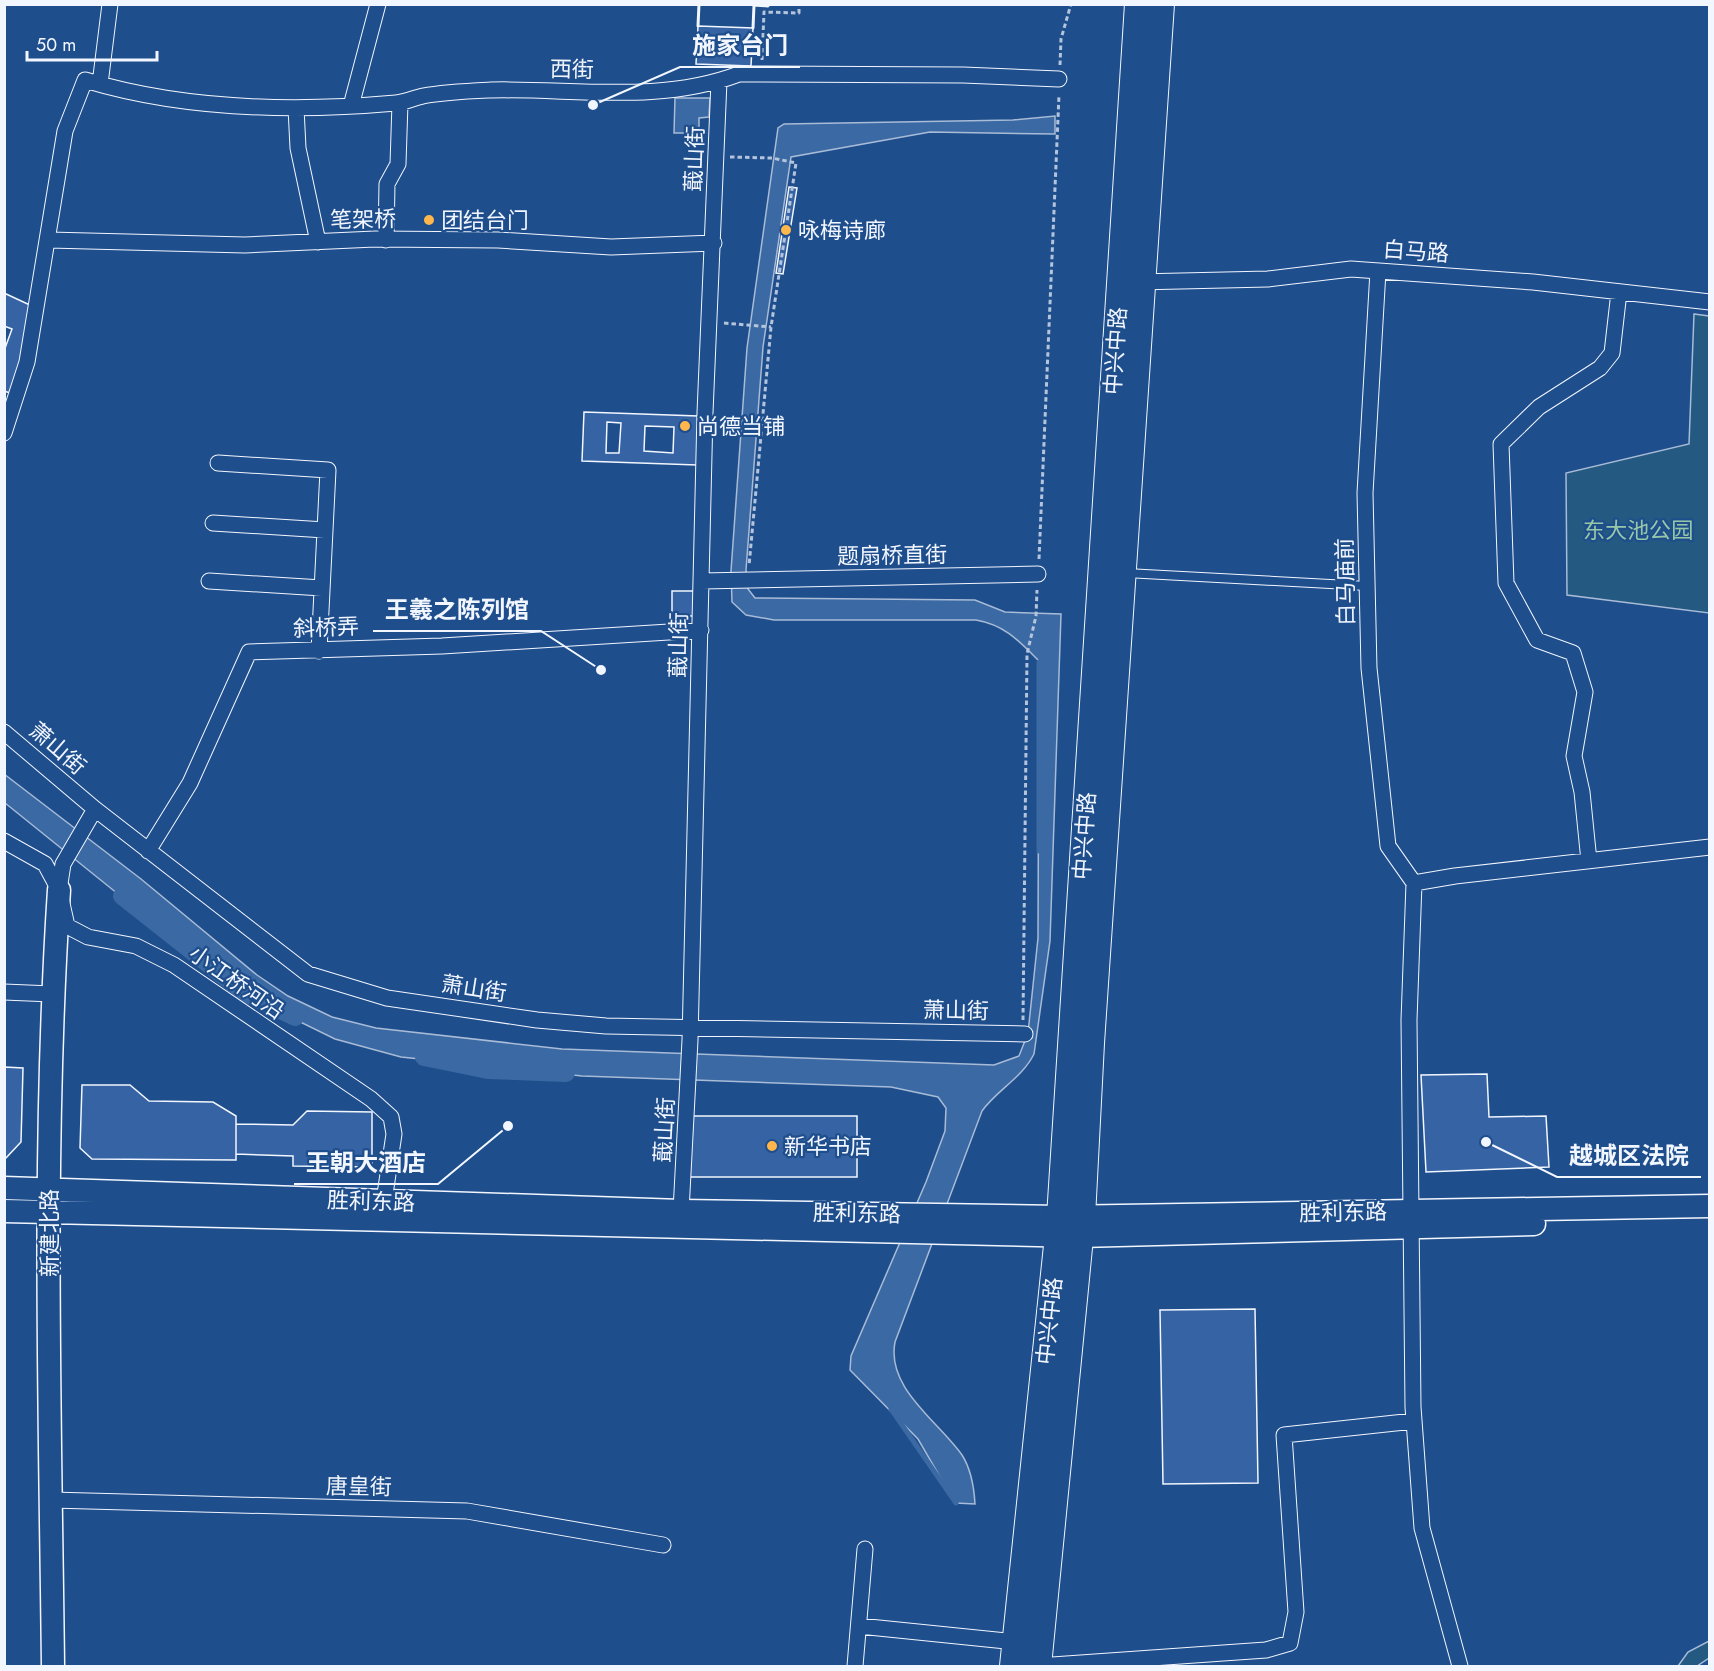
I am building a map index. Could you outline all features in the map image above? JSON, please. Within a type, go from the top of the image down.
[{"type":"main road","name":"中兴中路","points":[[1038,1666],[1070,1226],[1122,573],[1138,4]]},
{"type":"main road","name":"中兴中路","points":[[1014,1654],[1070,1226],[1130,283],[1161,4]]},
{"type":"main road","name":"新建北路","points":[[52,1666],[48,1212],[52,994],[59,890]]},
{"type":"main road","name":"胜利东路","points":[[4,1188],[681,1210],[894,1223]]},
{"type":"main road","name":"胜利东路","points":[[4,1211],[1070,1226],[1412,1219],[1710,1206]]},
{"type":"main road","name":"胜利东路","points":[[1412,1219],[1710,1220]]},
{"type":"street","points":[[4,433],[27,362],[49,240],[65,131],[93,82],[110,4]]},
{"type":"street","points":[[351,106],[378,4]]},
{"type":"street","name":"西街","points":[[93,82],[141,95],[296,108],[400,103],[423,96],[489,90],[650,93],[705,86],[739,74],[963,75],[1059,79]]},
{"type":"street","name":"蕺山街","points":[[681,1210],[689,1084],[705,413],[714,243],[719,81]]},
{"type":"street","points":[[386,240],[387,184],[398,164],[400,103]]},
{"type":"street","points":[[296,108],[298,148],[318,242]]},
{"type":"street","name":"笔架桥","points":[[49,240],[245,245],[386,240],[498,240],[611,247],[714,243]]},
{"type":"street","name":"白马路","points":[[1130,283],[1268,279],[1351,269],[1533,282],[1710,302]]},
{"type":"street","name":"白马庙前","points":[[1378,271],[1365,493],[1369,668],[1388,846],[1414,884]]},
{"type":"street","points":[[1588,861],[1582,792],[1574,756],[1585,692],[1574,652],[1537,640],[1506,583],[1501,444],[1539,407],[1600,368],[1612,353],[1619,292]]},
{"type":"street","points":[[218,463],[328,470],[319,651]]},
{"type":"street","points":[[213,523],[325,530]]},
{"type":"street","name":"题扇桥直街","points":[[702,582],[1038,574]]},
{"type":"street","points":[[209,581],[322,588]]},
{"type":"street","name":"斜桥弄","points":[[148,851],[190,783],[249,652],[319,651],[701,630]]},
{"type":"street","name":"萧山街","points":[[4,732],[91,814],[148,851],[308,974],[387,998],[537,1020],[690,1035],[1024,1034]]},
{"type":"street","name":"新建北路","points":[[59,890],[63,864],[91,814]]},
{"type":"street","name":"小江桥河沿","points":[[4,841],[45,864],[59,890],[67,926],[88,937],[136,946],[174,965],[371,1099],[391,1118],[394,1134],[384,1201]]},
{"type":"street","points":[[1460,1666],[1422,1528],[1414,1421],[1409,1020],[1414,884],[1455,876],[1710,847]]},
{"type":"street","points":[[4,992],[52,994]]},
{"type":"street","points":[[1038,1666],[1266,1650],[1290,1643],[1296,1612],[1284,1435],[1414,1421]]},
{"type":"street","name":"唐皇街","points":[[51,1500],[467,1511],[663,1545]]},
{"type":"street","points":[[855,1666],[865,1549]]},
{"type":"street","points":[[859,1626],[1014,1654]]},
{"type":"lane","points":[[1122,573],[1367,586]]},
{"type":"path","points":[[761,74],[764,12],[799,14],[799,4]]},
{"type":"path","points":[[1024,1034],[1026,654],[1036,616],[1058,120]]},
{"type":"path","points":[[717,157],[772,158],[796,163],[771,327],[749,566],[765,566],[766,581]]},
{"type":"path","points":[[710,322],[771,327]]},
{"type":"green space","name":"东大池公园","points":[[1694,314],[1709,316],[1709,613],[1567,595],[1566,473],[1689,444]]},
{"type":"green space","points":[[1709,1641],[1709,1658],[1697,1666],[1678,1666],[1688,1652]]},
{"type":"shaded area","points":[[675,98],[710,98],[709,117],[699,118],[699,133],[674,133]]},
{"type":"shaded area","points":[[1055,116],[1055,134],[930,132],[791,157],[763,347],[746,570],[748,589],[755,598],[975,600],[1005,612],[1061,614],[1050,941],[1034,1054],[1023,1070],[982,1111],[895,1342],[894,1359],[898,1374],[906,1389],[952,1442],[968,1466],[975,1504],[955,1503],[918,1439],[850,1370],[851,1356],[926,1182],[945,1131],[946,1108],[938,1097],[891,1087],[582,1076],[401,1057],[335,1039],[282,1013],[118,894],[5,803],[4,774],[141,879],[257,975],[288,996],[332,1017],[376,1028],[562,1049],[994,1065],[1019,1056],[1028,1033],[1038,938],[1039,661],[1003,630],[976,620],[774,620],[746,615],[732,602],[731,571],[747,348],[778,128],[784,124],[1013,120]]},
{"type":"building","points":[[698,26],[753,28],[751,66],[696,64]]},
{"type":"building","name":"咏梅诗廊","points":[[789,187],[797,188],[783,274],[776,273]]},
{"type":"building","points":[[4,293],[32,306],[13,394],[4,391],[4,351],[12,329],[4,326]]},
{"type":"building","points":[[584,412],[698,416],[697,465],[582,461]],"holes":[[[607,422],[621,423],[619,453],[606,453]],[[645,426],[674,427],[673,453],[644,451]]]},
{"type":"building","points":[[672,591],[697,591],[697,616],[672,616]]},
{"type":"building","points":[[4,1067],[23,1068],[21,1142],[4,1160]]},
{"type":"building","points":[[1487,1074],[1489,1117],[1546,1116],[1549,1167],[1426,1172],[1421,1075]]},
{"type":"building","points":[[82,1085],[130,1085],[149,1101],[213,1102],[236,1116],[236,1160],[92,1159],[80,1148]]},
{"type":"building","points":[[307,1111],[372,1112],[372,1167],[293,1166],[293,1156],[236,1154],[236,1124],[293,1125]]},
{"type":"building","name":"新华书店","points":[[687,1116],[857,1116],[857,1177],[687,1177]]},
{"type":"building","points":[[1255,1309],[1258,1483],[1163,1484],[1160,1310]]},
{"type":"waterway","points":[[1039,662],[1039,851]]},
{"type":"waterway","points":[[122,896],[245,993],[295,1017]]},
{"type":"waterway","points":[[424,1057],[488,1070],[566,1073]]},
{"type":"waterway","points":[[891,1409],[956,1503]]},
{"type":"wall","points":[[698,26],[699,4]]},
{"type":"wall","points":[[753,28],[754,5],[768,6]]},
{"type":"place","name":"施家台门","points":[[593,105]]},
{"type":"place","name":"团结台门","points":[[429,220]]},
{"type":"place","name":"咏梅诗廊","points":[[786,230]]},
{"type":"place","name":"尚德当铺","points":[[685,426]]},
{"type":"place","name":"王羲之陈列馆","points":[[601,670]]},
{"type":"place","name":"王朝大酒店","points":[[508,1126]]},
{"type":"place","name":"越城区法院","points":[[1486,1142]]},
{"type":"place","name":"新华书店","points":[[772,1146]]}]
